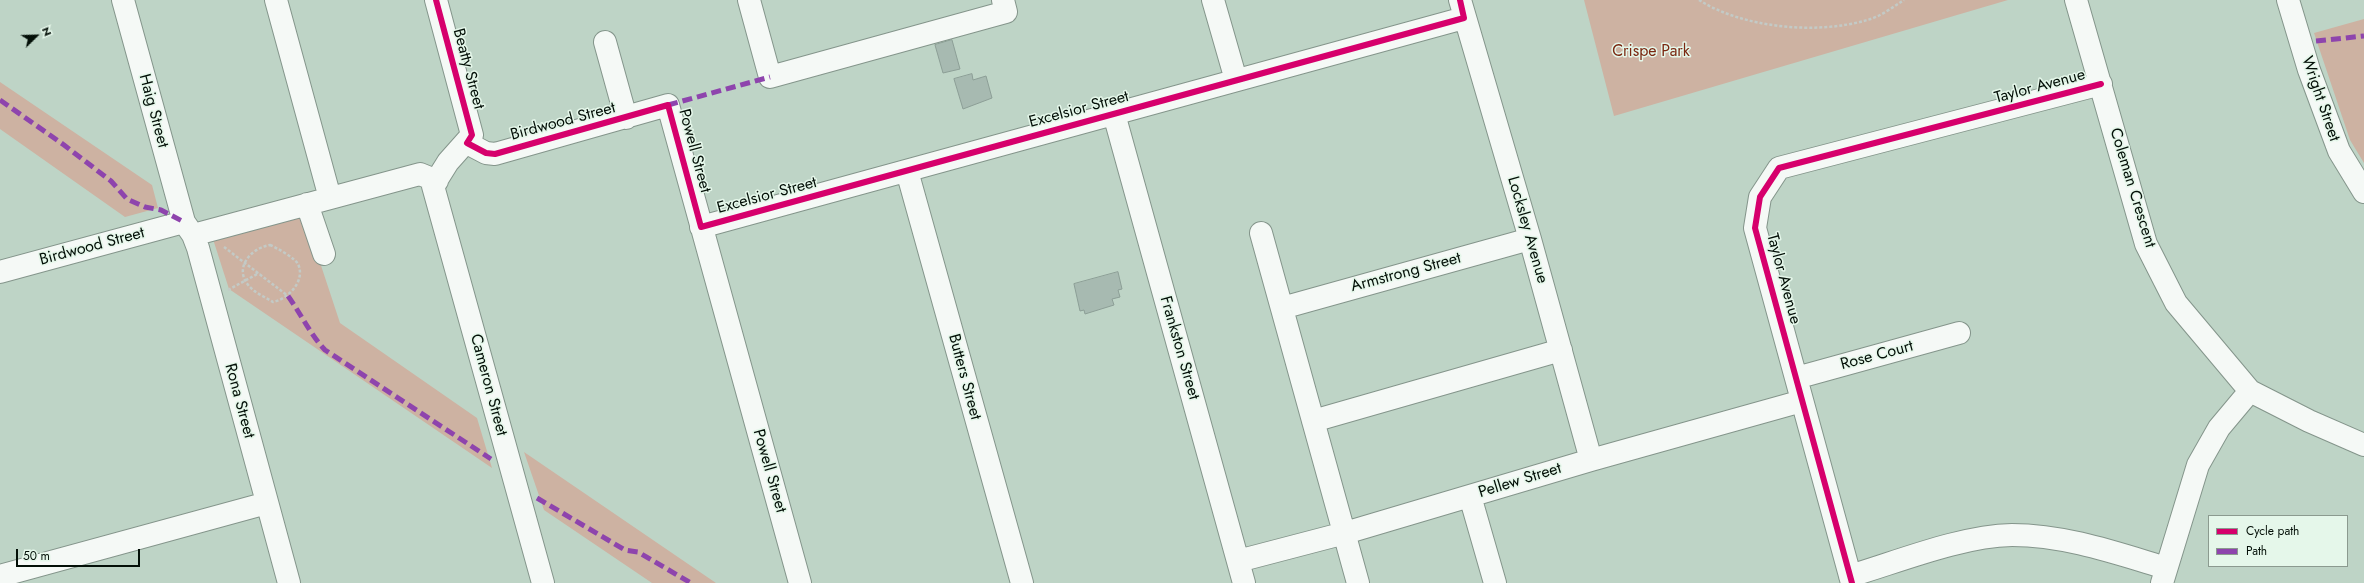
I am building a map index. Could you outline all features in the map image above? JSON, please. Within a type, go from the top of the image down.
[{"type":"street","name":"Haig Street","points":[[123,0],[188,228]]},
{"type":"street","points":[[276,0],[330,198]]},
{"type":"street","name":"Beatty Street","points":[[436,0],[472,135],[466,143]]},
{"type":"street","points":[[749,0],[770,78],[1005,6]]},
{"type":"street","points":[[1213,0],[1236,80]]},
{"type":"street","name":"Coleman Crescent","points":[[2076,0],[2146,244],[2176,302],[2250,391],[2309,421],[2364,445]]},
{"type":"street","name":"Wright Street","points":[[2288,0],[2309,70],[2339,152],[2364,192]]},
{"type":"street","name":"Excelsior Street","points":[[701,227],[1236,80],[1462,9]]},
{"type":"street","name":"Locksley Avenue","points":[[1462,9],[1530,239],[1591,460]]},
{"type":"street","points":[[605,42],[626,118]]},
{"type":"street","name":"Taylor Avenue","points":[[1851,579],[1755,228],[1760,197],[1778,168],[2101,84]]},
{"type":"street","name":"Birdwood Street","points":[[466,143],[486,153],[495,154],[668,105]]},
{"type":"street","name":"Powell Street","points":[[668,105],[800,583]]},
{"type":"street","name":"Frankston Street","points":[[1114,114],[1244,583]]},
{"type":"street","points":[[435,184],[448,162],[466,143]]},
{"type":"street","name":"Butters Street","points":[[907,171],[1022,583]]},
{"type":"street","name":"Birdwood Street","points":[[0,272],[188,228],[307,204],[420,174],[435,184]]},
{"type":"street","name":"Cameron Street","points":[[435,184],[543,583]]},
{"type":"street","points":[[307,204],[324,254]]},
{"type":"street","name":"Rona Street","points":[[188,228],[289,583]]},
{"type":"street","points":[[1261,234],[1358,583]]},
{"type":"street","name":"Armstrong Street","points":[[1282,308],[1530,239]]},
{"type":"street","name":"Rose Court","points":[[1796,378],[1959,333]]},
{"type":"street","points":[[1313,420],[1561,350]]},
{"type":"street","points":[[1851,579],[1960,543],[2012,535],[2075,541],[2164,576],[2198,465],[2219,428],[2250,391]]},
{"type":"street","name":"Pellew Street","points":[[1238,561],[1345,533],[1591,460],[1802,401]]},
{"type":"street","points":[[1470,496],[1495,583]]},
{"type":"street","points":[[0,576],[267,503]]},
{"type":"path","points":[[1699,0],[1710,7],[1752,21],[1792,27],[1836,27],[1869,20],[1904,0]]},
{"type":"path","points":[[270,245],[281,249],[298,262],[300,269],[297,283],[288,296],[273,302],[256,292],[245,280],[245,263],[250,254],[260,247],[270,245]]},
{"type":"path","points":[[217,247],[223,246],[288,296]]},
{"type":"path","points":[[228,290],[259,273]]},
{"type":"green space","name":"Crispe Park","points":[[1584,0],[2008,0],[1614,116]]},
{"type":"green space","points":[[2364,19],[2364,163],[2350,140],[2314,33]]},
{"type":"green space","points":[[0,82],[152,185],[158,208],[125,217],[0,129]]},
{"type":"green space","points":[[303,211],[340,323],[477,418],[492,468],[229,289],[212,236]]},
{"type":"green space","points":[[524,452],[716,583],[652,583],[544,510]]},
{"type":"building","points":[[952,40],[960,69],[943,73],[935,45]]},
{"type":"building","points":[[972,74],[973,80],[986,76],[992,98],[963,109],[954,79]]},
{"type":"building","points":[[1118,272],[1122,289],[1118,290],[1120,297],[1112,299],[1114,305],[1085,314],[1084,310],[1080,311],[1074,284]]},
{"type":"marked path","points":[[2316,41],[2364,36]]},
{"type":"marked path","points":[[668,105],[770,77]]},
{"type":"marked path","points":[[0,100],[64,145],[111,181],[127,199],[145,207],[161,210],[184,222]]},
{"type":"marked path","points":[[288,296],[325,350],[491,459]]},
{"type":"marked path","points":[[537,498],[625,550],[638,552],[691,583]]},
{"type":"cycle path","points":[[436,0],[472,135],[467,143],[486,153],[495,154],[668,105],[701,227],[1464,18],[1460,0]]},
{"type":"cycle path","points":[[1852,583],[1755,228],[1760,197],[1779,168],[2101,84]]}]
